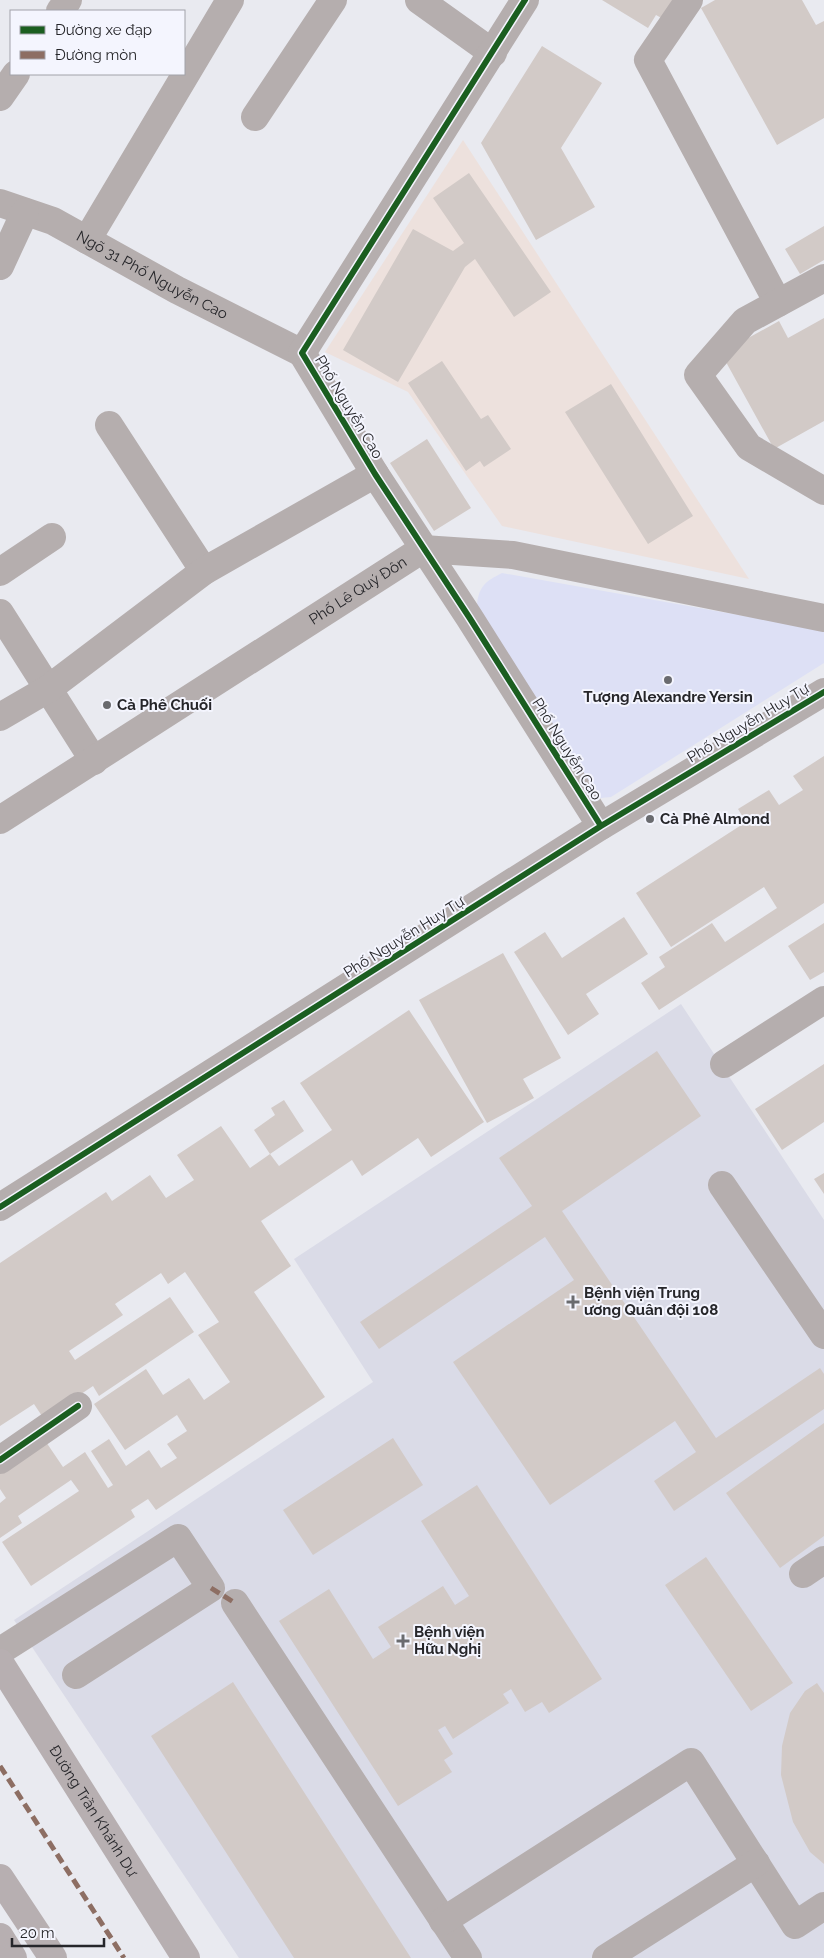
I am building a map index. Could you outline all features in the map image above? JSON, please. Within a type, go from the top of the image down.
[{"type":"main road","name":"Đường Trần Khánh Dư","points":[[0,1663],[186,1958]]},
{"type":"main road","points":[[0,1878],[53,1958]]},
{"type":"main road","points":[[0,1938],[13,1958]]},
{"type":"street","points":[[87,240],[230,0]]},
{"type":"street","points":[[255,117],[332,0]]},
{"type":"street","points":[[419,0],[493,53]]},
{"type":"street","name":"Phố Nguyễn Cao","points":[[525,0],[302,353],[375,474],[475,625],[601,826]]},
{"type":"street","points":[[689,0],[648,60],[778,303]]},
{"type":"street","points":[[0,97],[15,75]]},
{"type":"street","name":"Ngõ 31 Phố Nguyễn Cao","points":[[0,203],[53,221],[176,290],[302,353]]},
{"type":"street","points":[[0,266],[25,212]]},
{"type":"street","points":[[824,278],[745,320],[698,375],[749,447],[824,491]]},
{"type":"street","points":[[109,425],[204,571]]},
{"type":"street","points":[[0,718],[48,689],[204,571],[375,474]]},
{"type":"street","points":[[0,572],[52,537]]},
{"type":"street","name":"Phố Lê Quý Đôn","points":[[0,820],[423,549],[512,556],[824,618]]},
{"type":"street","points":[[0,613],[94,761]]},
{"type":"street","name":"Phố Nguyễn Huy Tự","points":[[0,1207],[601,826],[824,692]]},
{"type":"street","points":[[724,1064],[824,1000]]},
{"type":"street","points":[[722,1185],[824,1335]]},
{"type":"street","points":[[0,1460],[78,1406]]},
{"type":"street","points":[[0,1651],[178,1538],[211,1588],[76,1675]]},
{"type":"street","points":[[235,1603],[468,1958]]},
{"type":"street","points":[[443,1920],[691,1762],[796,1925],[824,1906]]},
{"type":"street","points":[[606,1958],[756,1864]]},
{"type":"shaded area","points":[[463,140],[749,579],[502,526],[408,392],[325,352]]},
{"type":"shaded area","points":[[502,573],[824,630],[824,663],[611,797],[600,798],[590,791],[477,604],[479,593],[484,585]]},
{"type":"shaded area","name":"Bệnh viện Hữu Nghị","points":[[681,1004],[824,1220],[824,1958],[239,1958],[14,1620],[373,1382],[294,1259]]},
{"type":"building","points":[[602,0],[677,0],[665,20],[656,15],[648,28]]},
{"type":"building","points":[[715,0],[802,0],[816,25],[824,21],[824,118],[777,145],[701,8]]},
{"type":"building","points":[[542,46],[602,83],[561,148],[595,207],[536,240],[481,143]]},
{"type":"building","points":[[469,173],[551,292],[514,317],[475,259],[465,267],[398,382],[343,350],[413,229],[453,251],[464,243],[433,198]]},
{"type":"building","points":[[824,226],[824,260],[800,274],[785,249]]},
{"type":"building","points":[[824,318],[824,421],[774,449],[721,353],[779,321],[788,338]]},
{"type":"building","points":[[442,361],[481,419],[488,415],[511,449],[484,467],[480,461],[466,471],[408,383]]},
{"type":"building","points":[[611,384],[693,516],[648,544],[565,412]]},
{"type":"building","points":[[427,439],[471,508],[434,531],[390,463]]},
{"type":"building","points":[[824,756],[824,903],[659,1010],[641,983],[665,967],[659,957],[712,923],[725,942],[777,908],[764,887],[671,947],[636,893],[746,822],[738,809],[769,790],[779,805],[803,790],[793,776]]},
{"type":"building","points":[[624,917],[648,954],[586,994],[599,1014],[568,1035],[514,952],[545,932],[562,958]]},
{"type":"building","points":[[824,923],[824,972],[810,980],[788,946]]},
{"type":"building","points":[[503,953],[561,1058],[523,1079],[534,1098],[487,1123],[419,1000]]},
{"type":"building","points":[[409,1010],[484,1122],[431,1157],[418,1138],[362,1176],[352,1160],[261,1221],[291,1266],[254,1292],[325,1397],[156,1510],[148,1499],[131,1510],[135,1517],[31,1586],[2,1542],[79,1491],[71,1480],[18,1516],[22,1523],[0,1538],[0,1503],[6,1498],[0,1489],[0,1469],[44,1439],[63,1467],[85,1452],[108,1488],[113,1485],[91,1451],[109,1439],[126,1466],[149,1450],[161,1468],[177,1458],[167,1444],[187,1431],[177,1415],[125,1450],[94,1404],[146,1369],[163,1395],[189,1378],[204,1400],[230,1382],[198,1335],[219,1322],[185,1272],[168,1284],[161,1273],[115,1304],[123,1315],[69,1351],[75,1360],[170,1297],[194,1332],[99,1396],[93,1386],[44,1419],[34,1404],[0,1426],[0,1263],[106,1192],[112,1201],[150,1175],[166,1198],[194,1180],[177,1155],[221,1126],[250,1168],[270,1154],[279,1166],[332,1130],[300,1083]]},
{"type":"building","points":[[657,1051],[701,1116],[562,1211],[716,1438],[820,1368],[824,1374],[824,1409],[674,1511],[654,1481],[696,1452],[675,1421],[550,1505],[453,1362],[574,1280],[545,1237],[379,1349],[360,1322],[532,1206],[499,1158]]},
{"type":"building","points":[[824,1064],[824,1122],[782,1150],[755,1109]]},
{"type":"building","points":[[284,1100],[304,1131],[270,1154],[254,1130],[275,1115],[271,1108]]},
{"type":"building","points":[[824,1173],[824,1194],[814,1179]]},
{"type":"building","points":[[824,1423],[824,1536],[780,1568],[726,1493]]},
{"type":"building","points":[[393,1438],[423,1485],[313,1555],[283,1510]]},
{"type":"building","points":[[477,1485],[602,1679],[549,1713],[542,1702],[525,1712],[511,1689],[503,1694],[509,1703],[453,1739],[445,1726],[438,1730],[453,1754],[444,1760],[452,1772],[398,1806],[279,1621],[329,1589],[373,1659],[391,1647],[378,1627],[443,1586],[455,1605],[469,1596],[421,1521]]},
{"type":"building","points":[[706,1557],[793,1683],[751,1711],[665,1585]]},
{"type":"building","points":[[233,1682],[411,1958],[294,1958],[151,1736]]},
{"type":"building","points":[[817,1683],[824,1693],[824,1864],[810,1852],[793,1822],[781,1775],[782,1746],[790,1713],[805,1691]]},
{"type":"marked path","points":[[211,1588],[235,1603]]},
{"type":"marked path","points":[[0,1766],[124,1958]]},
{"type":"cycle path","points":[[525,0],[302,353],[375,474],[469,617],[601,826]]},
{"type":"cycle path","points":[[0,1207],[601,826],[824,692]]},
{"type":"cycle path","points":[[0,1460],[78,1406]]},
{"type":"place","name":"Tượng Alexandre Yersin","points":[[668,680]]},
{"type":"place","name":"Cà Phê Chuối","points":[[107,705]]},
{"type":"place","name":"Cà Phê Almond","points":[[650,819]]},
{"type":"place","name":"Bệnh viện Trung ương Quân đội 108","points":[[573,1302]]},
{"type":"place","name":"Bệnh viện Hữu Nghị","points":[[403,1641]]}]
